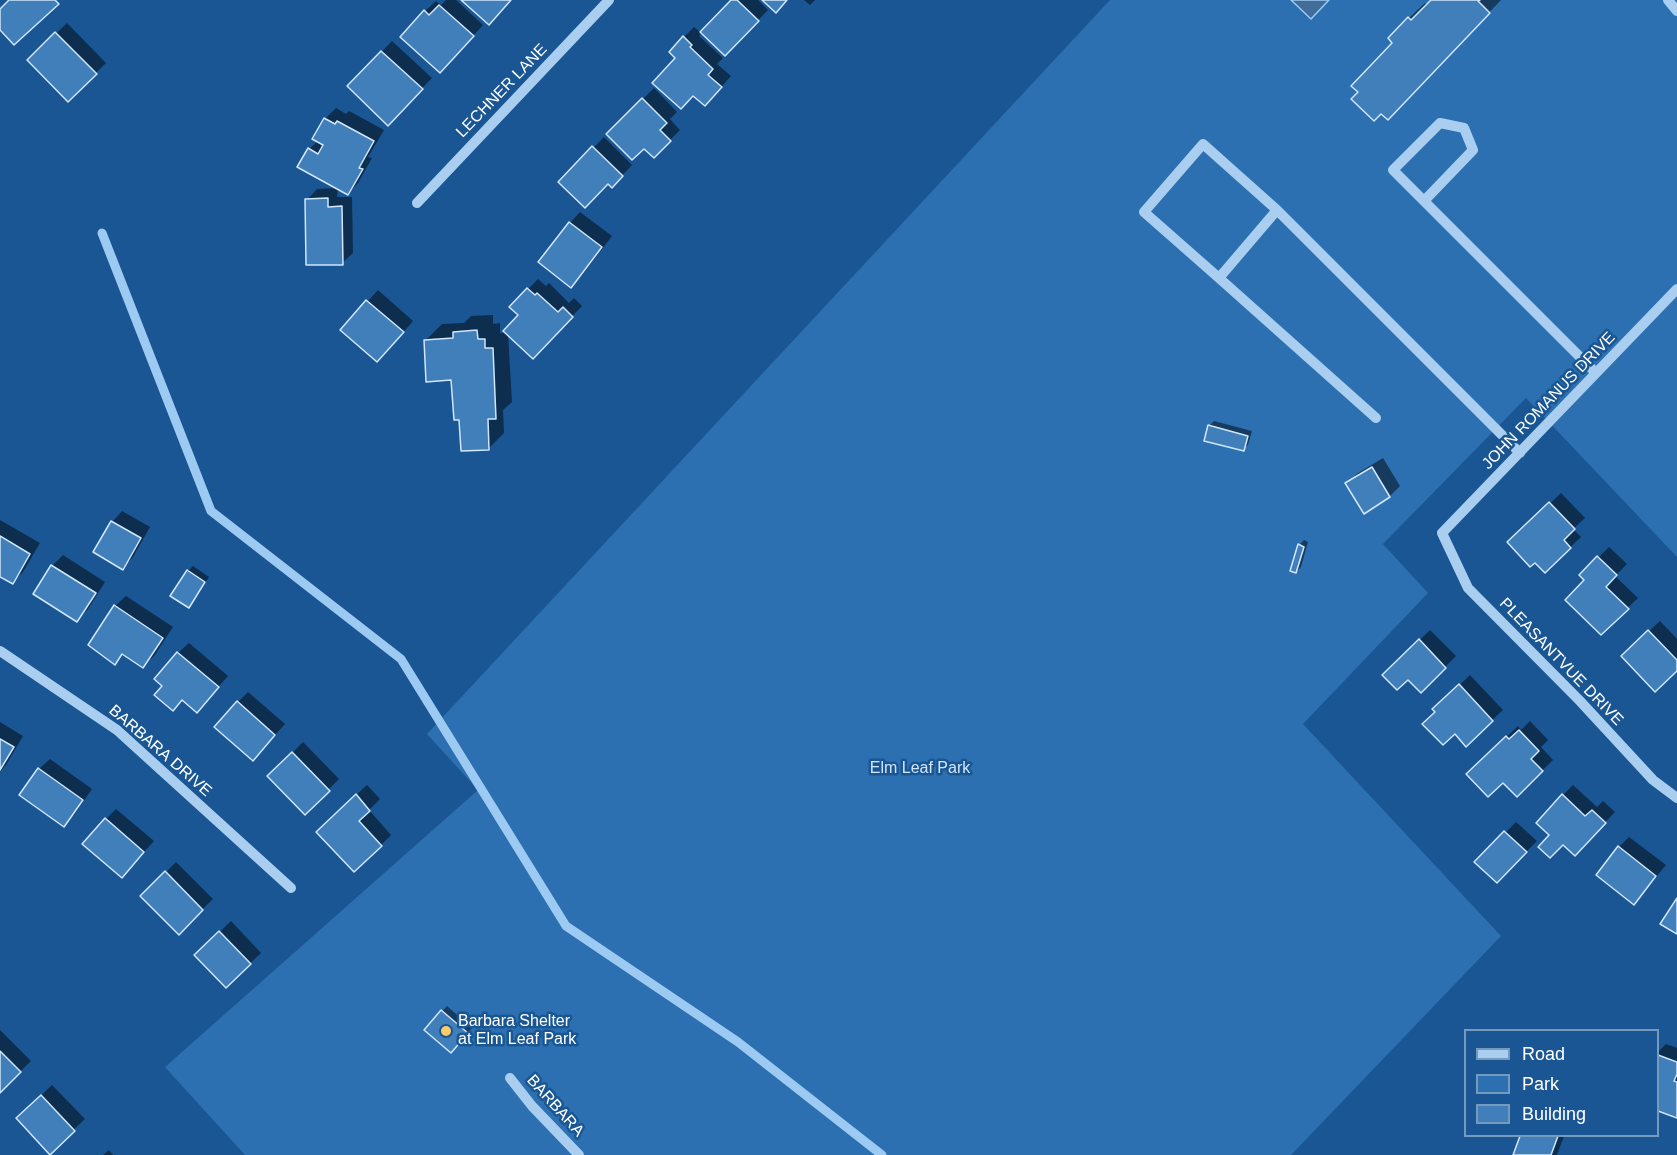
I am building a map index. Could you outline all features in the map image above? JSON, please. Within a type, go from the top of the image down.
[{"type":"street","name":"LECHNER LANE","points":[[417,203],[609,0]]},
{"type":"street","points":[[1668,0],[1677,11]]},
{"type":"street","points":[[1424,201],[1473,150],[1464,128],[1440,123],[1393,170],[1424,201],[1596,373]]},
{"type":"street","points":[[1376,418],[1144,212],[1203,144],[1277,210],[1520,453]]},
{"type":"street","points":[[1220,279],[1277,210]]},
{"type":"street","name":"JOHN ROMANUS DRIVE","points":[[1442,533],[1677,289]]},
{"type":"street","name":"PLEASANTVUE DRIVE","points":[[1442,533],[1468,588],[1580,701],[1653,780],[1677,798]]},
{"type":"street","name":"BARBARA DRIVE","points":[[0,651],[117,730],[291,888]]},
{"type":"street","name":"BARBARA","points":[[510,1078],[532,1106],[579,1155]]},
{"type":"green space","name":"Elm Leaf Park","points":[[1110,0],[1677,0],[1677,557],[1526,398],[1383,544],[1428,593],[1303,724],[1501,936],[1291,1155],[245,1155],[165,1067],[478,790],[427,734]]},
{"type":"shaded area","points":[[1291,0],[1329,0],[1311,19]]},
{"type":"building","points":[[9,0],[55,0],[59,4],[14,45],[0,30],[0,9]]},
{"type":"building","points":[[461,0],[511,0],[489,25]]},
{"type":"building","points":[[731,0],[737,0],[759,21],[725,56],[700,32]]},
{"type":"building","points":[[762,0],[787,0],[776,13]]},
{"type":"building","points":[[1431,0],[1480,0],[1478,1],[1490,13],[1388,120],[1381,114],[1374,121],[1351,99],[1358,92],[1351,86],[1392,43],[1388,38],[1408,17],[1411,20]]},
{"type":"building","points":[[439,5],[474,36],[440,73],[400,37],[424,10],[429,15]]},
{"type":"building","points":[[55,32],[97,74],[68,102],[27,60]]},
{"type":"building","points":[[683,36],[692,45],[690,47],[713,69],[708,75],[722,87],[705,106],[693,96],[681,109],[652,83],[675,58],[669,52]]},
{"type":"building","points":[[381,51],[423,89],[388,126],[347,86]]},
{"type":"building","points":[[642,98],[667,123],[660,130],[671,141],[654,158],[644,149],[632,160],[606,134]]},
{"type":"building","points":[[324,118],[335,124],[337,121],[374,141],[359,168],[363,169],[348,195],[297,167],[308,148],[318,154],[323,145],[312,139]]},
{"type":"building","points":[[592,146],[623,176],[612,188],[608,184],[585,208],[558,182]]},
{"type":"building","points":[[328,198],[328,207],[342,206],[343,265],[306,265],[305,199]]},
{"type":"building","points":[[569,222],[602,247],[571,288],[538,262]]},
{"type":"building","points":[[527,288],[535,295],[537,293],[558,312],[563,307],[573,317],[533,359],[503,331],[518,315],[509,307]]},
{"type":"building","points":[[366,300],[404,332],[377,362],[340,330]]},
{"type":"building","points":[[477,330],[478,339],[485,339],[485,348],[493,348],[496,419],[488,419],[489,450],[461,451],[459,420],[454,420],[451,380],[426,382],[424,340],[453,338],[453,332]]},
{"type":"building","points":[[1208,425],[1248,436],[1244,451],[1204,441]]},
{"type":"building","points":[[1372,467],[1390,497],[1364,514],[1345,483]]},
{"type":"building","points":[[1549,502],[1575,529],[1564,540],[1571,548],[1545,573],[1535,563],[1530,567],[1507,542]]},
{"type":"building","points":[[111,521],[141,538],[123,570],[93,552]]},
{"type":"building","points":[[0,536],[30,554],[13,584],[0,577]]},
{"type":"building","points":[[1298,544],[1304,547],[1296,573],[1290,571]]},
{"type":"building","points":[[1597,556],[1617,575],[1606,587],[1629,609],[1601,635],[1565,600],[1584,580],[1579,575]]},
{"type":"building","points":[[51,565],[96,593],[77,622],[33,594]]},
{"type":"building","points":[[187,570],[205,582],[189,608],[170,596]]},
{"type":"building","points":[[114,605],[163,638],[143,668],[122,654],[115,665],[88,645]]},
{"type":"building","points":[[1648,630],[1677,660],[1677,671],[1655,692],[1621,656]]},
{"type":"building","points":[[1419,639],[1446,668],[1421,693],[1408,680],[1397,690],[1382,675]]},
{"type":"building","points":[[177,652],[219,687],[197,713],[182,700],[173,711],[154,695],[162,686],[154,679]]},
{"type":"building","points":[[1459,684],[1493,721],[1466,747],[1455,734],[1443,745],[1422,724],[1435,712],[1432,709]]},
{"type":"building","points":[[237,701],[275,735],[253,761],[214,727]]},
{"type":"building","points":[[1519,730],[1539,751],[1531,759],[1543,771],[1517,797],[1503,783],[1488,797],[1466,774],[1506,736],[1509,739]]},
{"type":"building","points":[[0,739],[14,747],[0,770]]},
{"type":"building","points":[[292,752],[330,791],[305,815],[267,776]]},
{"type":"building","points":[[38,768],[83,800],[64,827],[19,795]]},
{"type":"building","points":[[356,794],[370,811],[359,821],[382,846],[354,872],[316,832]]},
{"type":"building","points":[[1562,794],[1585,816],[1592,810],[1606,823],[1575,856],[1563,845],[1550,858],[1538,847],[1549,835],[1536,823]]},
{"type":"building","points":[[105,818],[144,852],[122,878],[82,844]]},
{"type":"building","points":[[1504,831],[1527,852],[1497,883],[1474,862]]},
{"type":"building","points":[[1618,846],[1656,876],[1634,905],[1596,875]]},
{"type":"building","points":[[165,871],[203,910],[179,935],[140,896]]},
{"type":"building","points":[[1677,898],[1677,934],[1660,924]]},
{"type":"building","points":[[219,931],[251,964],[226,988],[194,955]]},
{"type":"building","name":"Barbara Shelter at Elm Leaf Park","points":[[441,1010],[468,1033],[451,1053],[424,1030]]},
{"type":"building","points":[[0,1051],[21,1072],[0,1093]]},
{"type":"building","points":[[1659,1055],[1677,1062],[1677,1074],[1674,1081],[1677,1082],[1677,1118],[1659,1111]]},
{"type":"building","points":[[41,1095],[75,1131],[50,1155],[16,1118]]},
{"type":"building","points":[[1520,1137],[1558,1137],[1551,1155],[1513,1155]]},
{"type":"waterway","points":[[102,233],[211,511],[401,659],[566,926],[738,1042],[882,1155]]},
{"type":"place","name":"Barbara Shelter at Elm Leaf Park","points":[[446,1031]]}]
